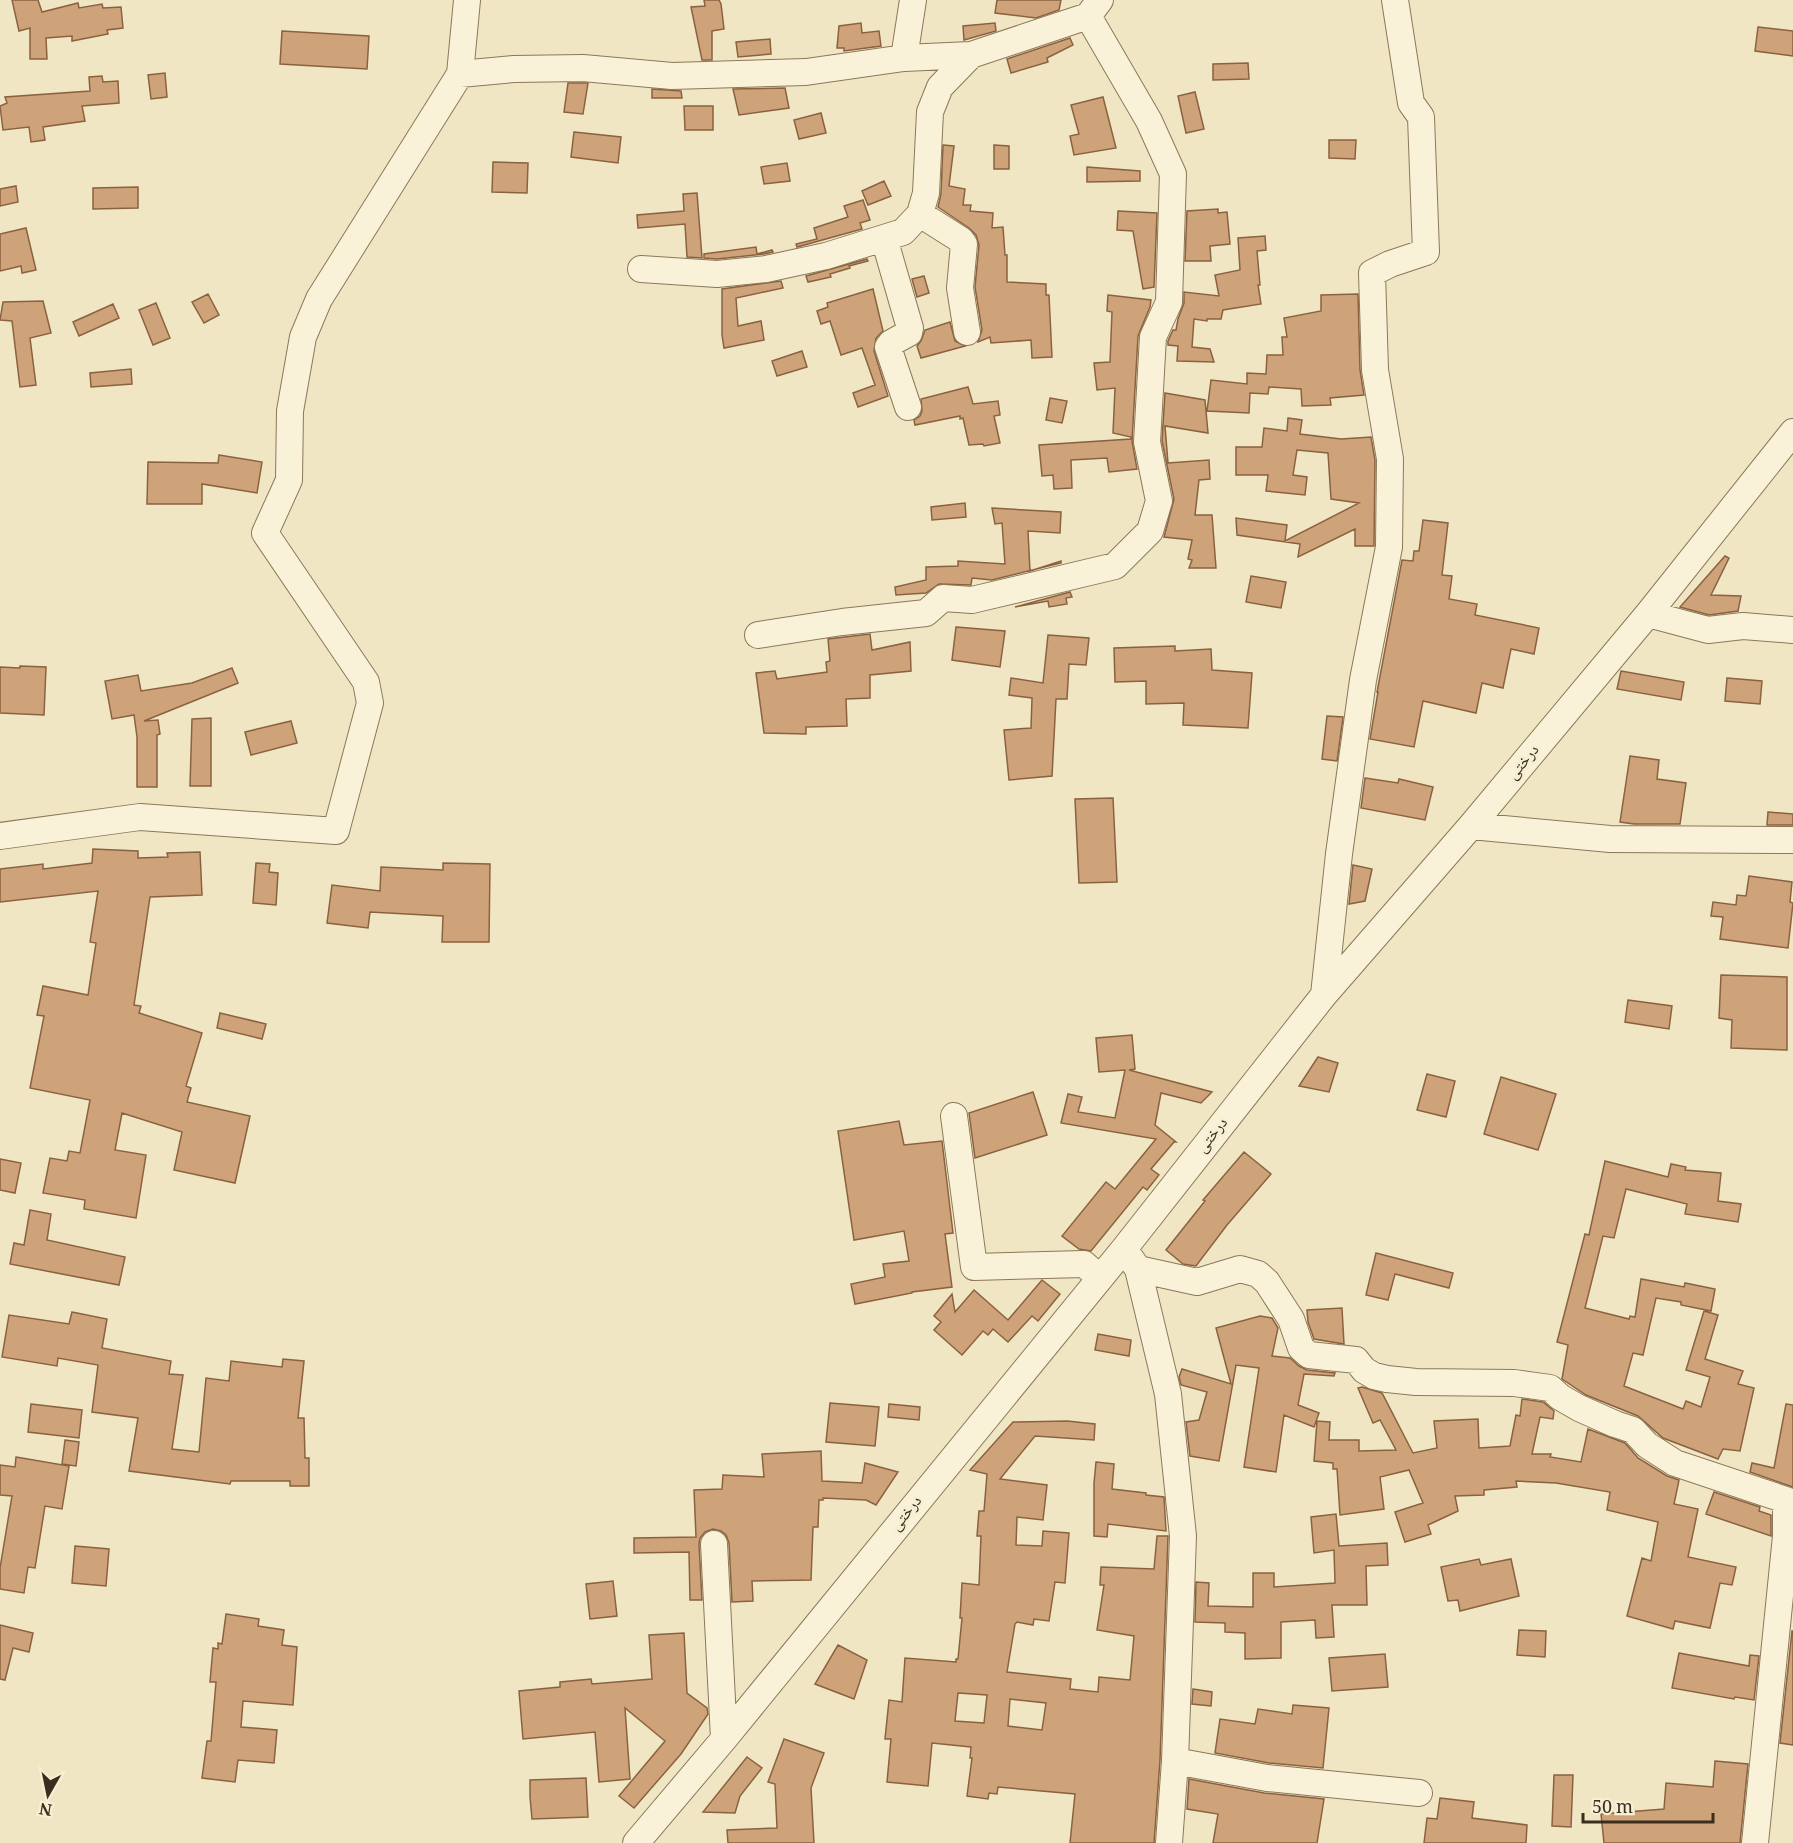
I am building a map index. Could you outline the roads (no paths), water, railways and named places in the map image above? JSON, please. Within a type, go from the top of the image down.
[{"type":"street","points":[[0,836],[140,817],[336,831],[369,703],[366,682],[265,533],[290,480],[290,411],[303,337],[319,299],[460,74],[467,0]]},
{"type":"street","points":[[904,58],[913,0]]},
{"type":"street","points":[[1324,995],[1339,854],[1363,680],[1389,547],[1390,459],[1375,370],[1372,273],[1390,264],[1426,252],[1421,117],[1411,103],[1395,0]]},
{"type":"street","points":[[460,74],[514,69],[583,68],[672,76],[806,72],[904,58],[970,55],[1094,8],[1173,174],[1168,302],[1153,337],[1147,442],[1159,501],[1150,531],[1115,566],[972,600],[943,598],[926,613],[758,634]]},
{"type":"street","points":[[641,269],[717,274],[766,269],[826,256],[903,232],[920,214],[927,193],[930,112],[940,87],[970,55]]},
{"type":"street","points":[[920,214],[964,244],[960,288],[967,332]]},
{"type":"street","points":[[884,238],[910,328],[909,333],[888,347],[908,407]]},
{"type":"street","name":"درختی","points":[[636,1843],[1100,1278],[1131,1259],[1324,995],[1471,826],[1648,614],[1793,432]]},
{"type":"street","points":[[1648,614],[1708,630],[1743,626],[1793,630]]},
{"type":"street","points":[[1471,826],[1610,839],[1793,840]]},
{"type":"street","points":[[954,1116],[974,1268],[1084,1264],[1100,1278]]},
{"type":"street","points":[[1131,1259],[1168,1394],[1183,1536],[1175,1761],[1169,1843]]},
{"type":"street","points":[[1131,1259],[1197,1282],[1240,1269],[1258,1274],[1267,1281],[1291,1319],[1301,1348],[1309,1355],[1356,1360],[1364,1370],[1374,1376],[1387,1379],[1416,1382],[1514,1383],[1550,1388],[1560,1397],[1580,1408],[1634,1430],[1647,1445],[1675,1463],[1786,1500],[1786,1536],[1755,1843]]},
{"type":"street","points":[[714,1544],[724,1738]]},
{"type":"street","points":[[1175,1761],[1267,1778],[1419,1793]]}]
